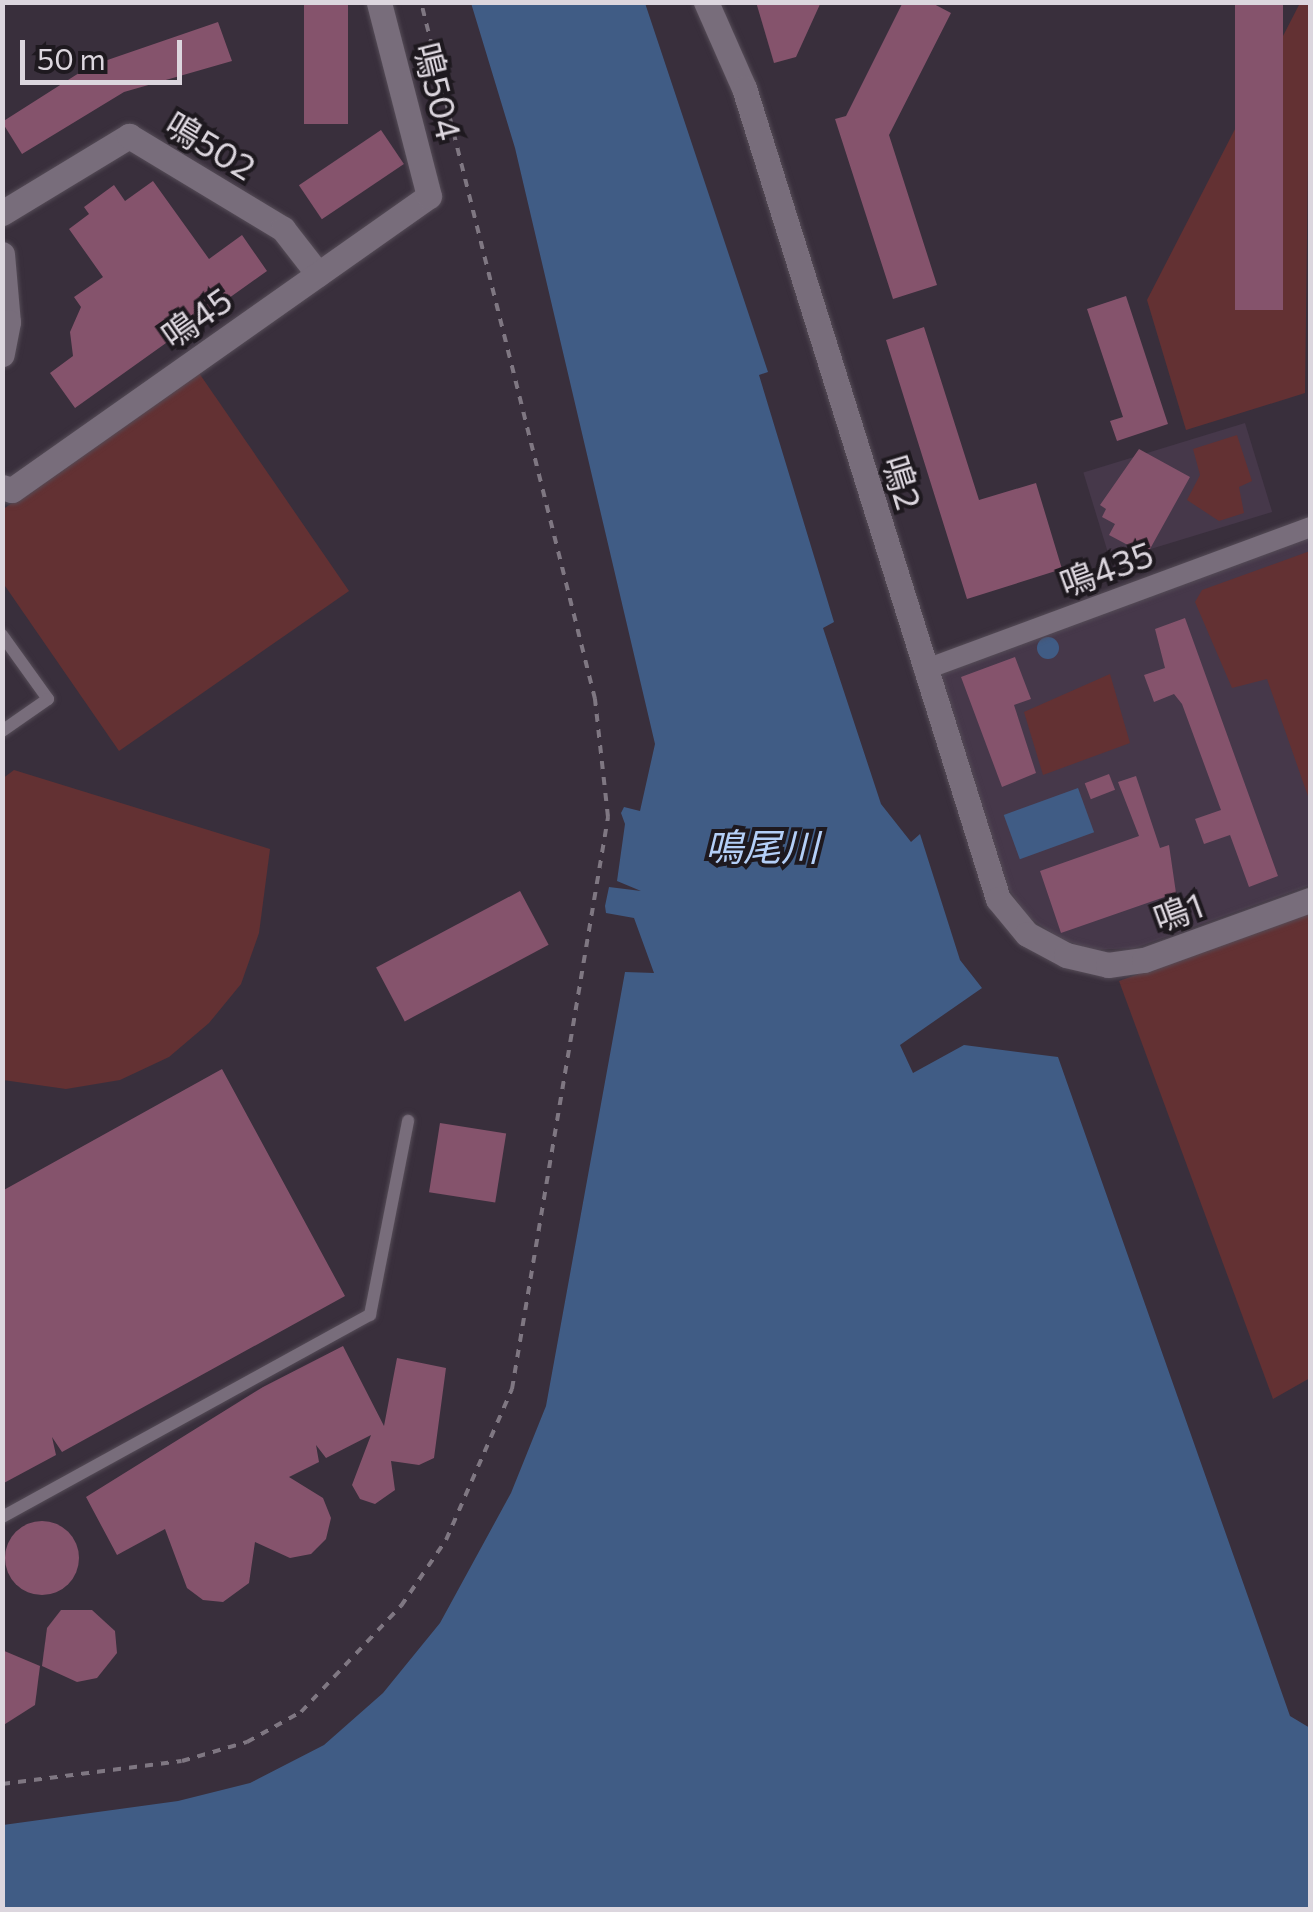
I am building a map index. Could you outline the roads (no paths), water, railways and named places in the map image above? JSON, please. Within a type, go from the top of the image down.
[{"type":"street","name":"鳴504","points":[[380,2],[429,196]]},
{"type":"street","name":"鳴2","points":[[706,2],[744,88],[998,899],[1027,934],[1066,955]]},
{"type":"street","name":"鳴502","points":[[2,213],[128,136],[282,229],[318,274]]},
{"type":"street","name":"鳴45","points":[[2,487],[12,490],[429,196]]},
{"type":"street","points":[[2,254],[2,354]]},
{"type":"street","name":"鳴435","points":[[924,670],[1310,527]]},
{"type":"street","name":"鳴1","points":[[1066,955],[1108,964],[1144,960],[1310,900]]},
{"type":"lane","points":[[2,635],[48,699],[2,731]]},
{"type":"lane","points":[[2,1517],[370,1315],[408,1121]]},
{"type":"water","name":"鳴尾川","points":[[471,3],[645,3],[768,372],[759,375],[834,622],[823,628],[881,804],[911,842],[920,834],[960,960],[982,988],[900,1045],[913,1073],[964,1045],[1058,1057],[1290,1716],[1310,1728],[1310,1909],[3,1909],[3,1825],[178,1801],[250,1783],[324,1745],[383,1693],[440,1623],[511,1493],[546,1406],[625,972],[654,973],[634,918],[606,913],[605,906],[609,887],[641,891],[617,881],[625,824],[621,813],[624,807],[640,811],[655,744],[515,148]]},
{"type":"water","points":[[1048,637],[1056,640],[1056,656],[1048,659],[1040,656],[1037,648],[1040,640]]},
{"type":"water","points":[[1078,788],[1094,832],[1020,859],[1004,815]]}]
